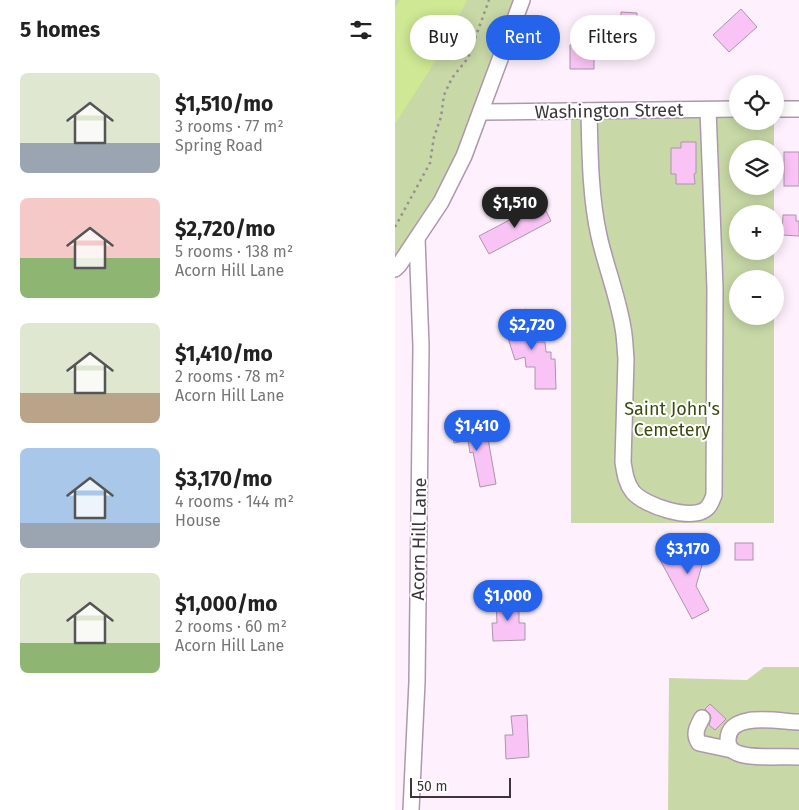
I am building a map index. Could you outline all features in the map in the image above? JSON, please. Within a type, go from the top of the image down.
[{"type":"street","points":[[395,269],[399,266],[441,202],[464,156],[522,0]]},
{"type":"street","name":"Washington Street","points":[[481,112],[729,109]]},
{"type":"street","points":[[784,109],[799,109]]},
{"type":"street","points":[[589,111],[590,162],[594,211],[621,320],[625,344],[623,462],[625,476],[635,494],[643,500],[658,508],[673,512],[690,513],[701,512],[707,508],[714,495],[715,288],[708,110]]},
{"type":"street","name":"Acorn Hill Lane","points":[[411,810],[417,682],[421,386],[417,238]]},
{"type":"street","points":[[702,718],[695,733],[699,743],[732,750],[738,754],[749,756],[799,757]]},
{"type":"street","points":[[732,750],[728,740],[730,733],[745,721],[760,719],[799,722]]},
{"type":"path","points":[[395,227],[430,163],[444,95],[452,78],[468,58],[489,0]]},
{"type":"green space","points":[[395,0],[517,0],[512,15],[486,15],[486,60],[495,60],[460,156],[395,264]]},
{"type":"green space","name":"Saint John's Cemetery","points":[[571,116],[729,116],[729,130],[774,130],[774,140],[729,140],[729,195],[774,195],[774,205],[729,205],[729,260],[774,260],[774,270],[729,270],[729,325],[774,325],[774,523],[571,523]]},
{"type":"green space","points":[[764,667],[799,667],[799,810],[668,810],[669,678],[747,680]]},
{"type":"shaded area","points":[[400,0],[467,0],[459,15],[410,15],[410,60],[436,60],[395,124],[395,8]]},
{"type":"building","points":[[741,9],[757,27],[729,52],[713,35]]},
{"type":"building","points":[[621,12],[637,13],[637,15],[621,15]]},
{"type":"building","points":[[570,60],[594,60],[594,69],[570,69]]},
{"type":"building","points":[[681,142],[696,142],[695,184],[676,184],[676,174],[671,174],[671,148],[681,148]]},
{"type":"building","points":[[784,152],[799,152],[799,186],[784,186]]},
{"type":"building","points":[[542,203],[551,221],[489,254],[479,236]]},
{"type":"building","points":[[784,215],[796,215],[796,221],[799,221],[799,236],[784,235]]},
{"type":"building","points":[[526,309],[537,342],[545,342],[546,352],[551,352],[551,359],[555,359],[556,389],[535,389],[535,367],[526,367],[525,357],[515,360],[508,338],[513,337],[508,322],[516,320],[514,313]]},
{"type":"building","points":[[468,421],[471,436],[487,433],[496,484],[480,487],[473,452],[470,453],[468,440],[454,443],[451,425]]},
{"type":"building","points":[[681,542],[694,547],[695,544],[713,550],[709,561],[702,565],[696,586],[709,610],[692,619],[659,558],[679,548]]},
{"type":"building","points":[[735,543],[753,543],[753,560],[735,560]]},
{"type":"building","points":[[519,600],[519,623],[525,623],[525,640],[493,641],[492,623],[497,623],[496,601]]},
{"type":"building","points":[[710,704],[726,719],[715,730],[709,725],[710,714],[705,709]]},
{"type":"building","points":[[527,715],[529,757],[506,759],[505,735],[513,735],[511,716]]}]
